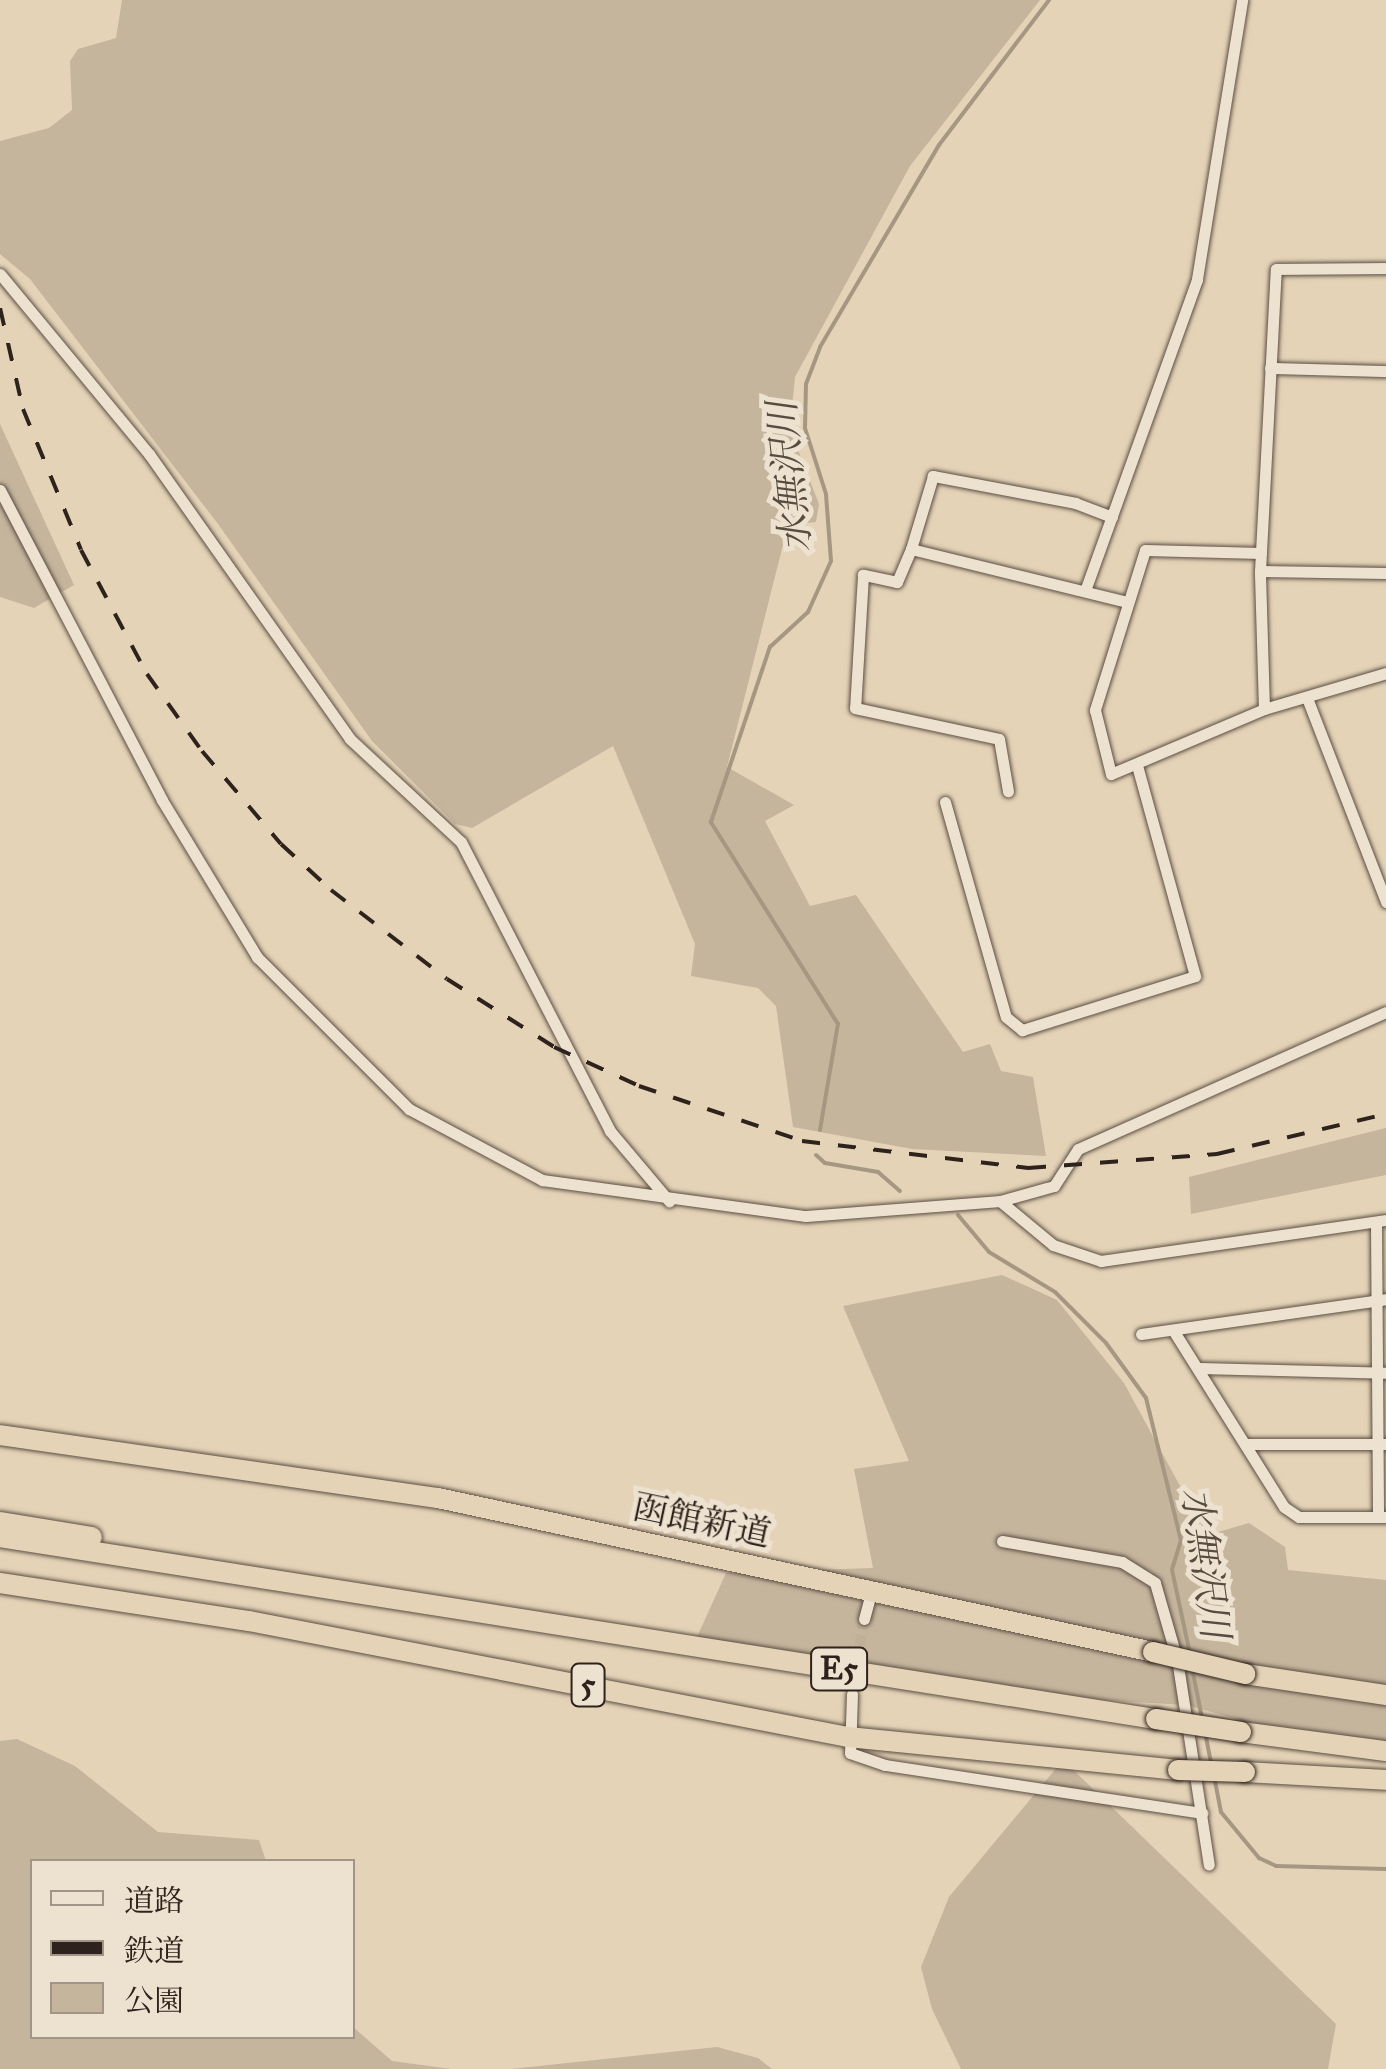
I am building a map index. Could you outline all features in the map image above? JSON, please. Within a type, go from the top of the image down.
[{"type":"highway","name":"函館新道","points":[[0,1435],[438,1498],[1245,1674],[1386,1695]]},
{"type":"highway","name":"E5","points":[[0,1522],[522,1616]]},
{"type":"highway","name":"E5","points":[[0,1536],[522,1616],[1156,1720],[1386,1750]]},
{"type":"highway","name":"5","points":[[0,1584],[249,1620],[848,1736],[1178,1770],[1386,1780]]},
{"type":"street","points":[[1086,588],[1197,279],[1242,0]]},
{"type":"street","points":[[1264,709],[1260,570],[1276,269],[1386,268]]},
{"type":"street","points":[[0,274],[149,454],[350,739],[461,842],[610,1131],[669,1201]]},
{"type":"street","points":[[1270,368],[1386,371]]},
{"type":"street","points":[[1008,791],[1000,739],[855,708],[863,575],[897,582],[933,476],[1076,503],[1112,517]]},
{"type":"street","points":[[0,490],[222,905],[257,957],[325,1032],[408,1109],[507,1166],[594,1192],[806,1216],[1000,1201],[1054,1186],[1078,1149],[1386,1012]]},
{"type":"street","points":[[911,548],[1086,588],[1126,602]]},
{"type":"street","points":[[1261,553],[1144,550],[1095,710],[1111,774],[1264,709],[1386,672]]},
{"type":"street","points":[[1260,570],[1386,573]]},
{"type":"street","points":[[1307,698],[1385,895]]},
{"type":"street","points":[[945,802],[1006,1017],[1022,1030],[1195,976],[1136,765]]},
{"type":"street","points":[[1000,1201],[1052,1244],[1101,1260],[1381,1221],[1382,1517],[1299,1517],[1284,1507],[1173,1330]]},
{"type":"street","points":[[1141,1334],[1381,1299]]},
{"type":"street","points":[[1200,1368],[1382,1373]]},
{"type":"street","points":[[1245,1444],[1382,1443]]},
{"type":"street","points":[[1002,1541],[1122,1562],[1154,1583],[1177,1658],[1209,1865]]},
{"type":"street","points":[[864,1620],[872,1590]]},
{"type":"street","points":[[852,1694],[850,1753],[884,1764],[1202,1814]]},
{"type":"green space","points":[[122,0],[1040,0],[910,166],[795,377],[790,429],[819,504],[816,522],[788,525],[727,767],[794,805],[765,821],[810,906],[856,895],[963,1052],[990,1044],[1001,1071],[1033,1077],[1046,1156],[912,1149],[793,1127],[776,1006],[758,988],[691,976],[695,944],[613,746],[472,828],[455,824],[372,741],[218,524],[30,279],[0,254],[0,141],[49,128],[72,110],[70,61],[78,49],[116,38]]},
{"type":"green space","points":[[0,424],[74,585],[34,608],[0,597]]},
{"type":"green space","points":[[1386,1128],[1386,1175],[1191,1214],[1189,1177]]},
{"type":"green space","points":[[1002,1275],[1057,1300],[1124,1383],[1198,1519],[1218,1532],[1249,1523],[1285,1547],[1288,1570],[1386,1580],[1386,1760],[1186,1705],[928,1690],[692,1648],[726,1573],[873,1568],[854,1469],[909,1461],[843,1306]]},
{"type":"green space","points":[[17,1739],[75,1766],[158,1832],[259,1840],[265,1859],[30,1859],[30,2039],[355,2039],[355,2029],[392,2061],[451,2069],[0,2069],[0,1741]]},
{"type":"green space","points":[[1063,1760],[1336,2024],[1328,2069],[961,2069],[932,2009],[921,1967],[949,1897]]},
{"type":"green space","points":[[717,2047],[758,2058],[772,2069],[511,2069]]},
{"type":"waterway","name":"水無沢川","points":[[820,1130],[838,1024],[711,822],[770,647],[808,612],[831,561],[826,494],[805,428],[806,384],[820,347],[939,145],[1049,0]]},
{"type":"waterway","name":"水無沢川","points":[[816,1155],[825,1163],[878,1172],[900,1191]]},
{"type":"waterway","name":"水無沢川","points":[[958,1215],[989,1252],[1055,1292],[1106,1343],[1146,1398],[1181,1540],[1172,1570],[1190,1654]]},
{"type":"waterway","name":"水無沢川","points":[[1192,1668],[1202,1718]]},
{"type":"waterway","name":"水無沢川","points":[[1205,1732],[1211,1762]]},
{"type":"waterway","name":"水無沢川","points":[[1214,1776],[1221,1812],[1259,1858],[1276,1866],[1386,1869]]},
{"type":"tunnel","points":[[852,1694],[864,1619]]},
{"type":"railway","points":[[0,308],[23,409],[81,550],[147,674],[202,751],[281,844],[331,890],[447,979],[554,1047],[639,1086],[802,1141],[1028,1168],[1217,1154],[1386,1114]]}]
